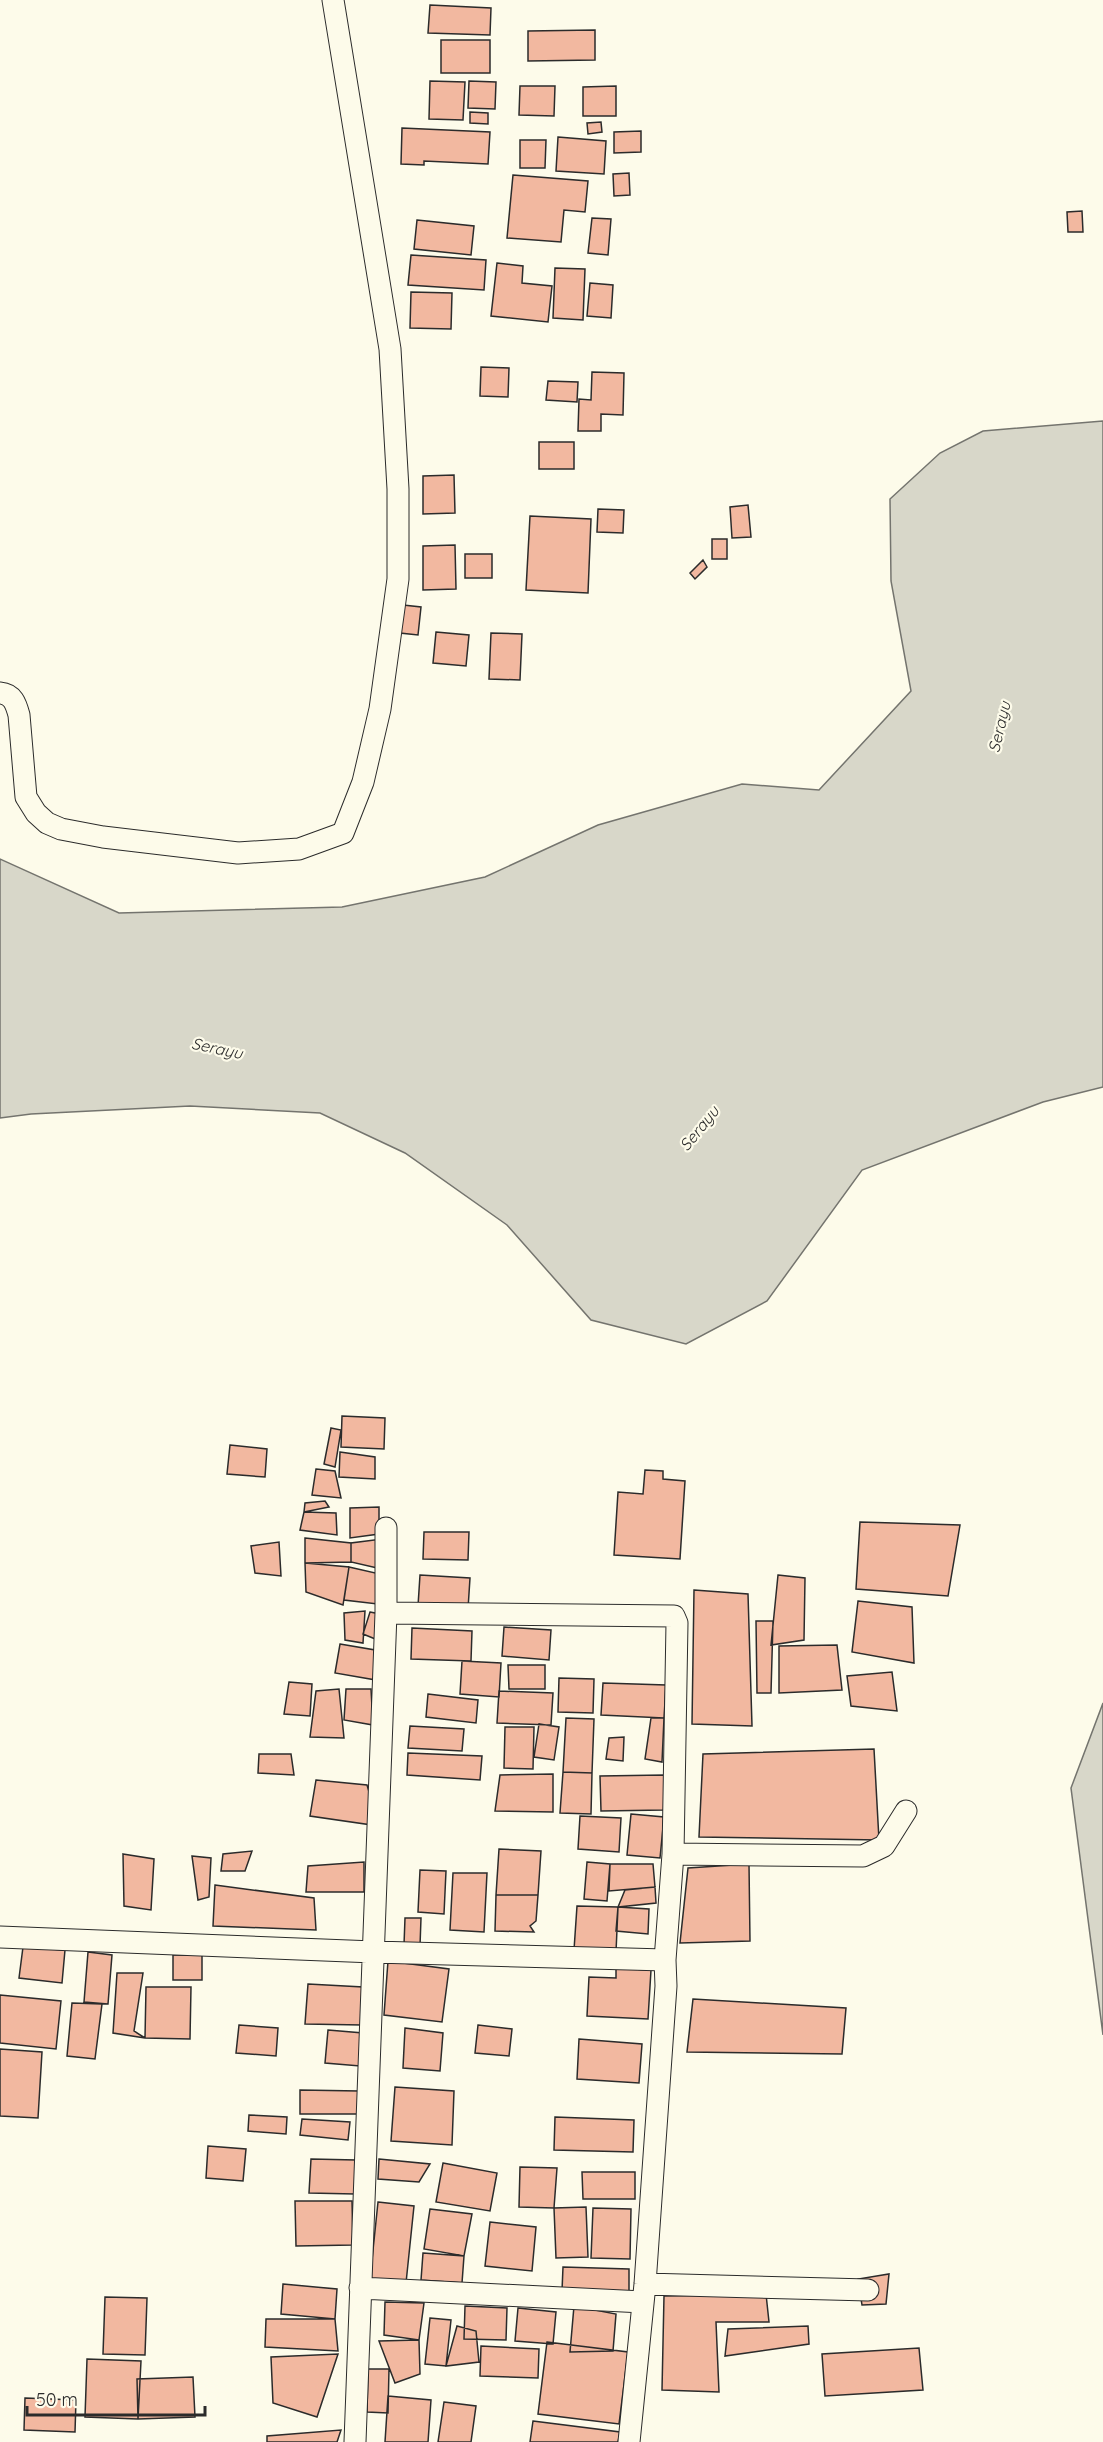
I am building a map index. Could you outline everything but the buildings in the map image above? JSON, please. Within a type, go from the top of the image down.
[{"type":"street","points":[[0,693],[6,694],[16,702],[26,797],[36,813],[47,823],[61,829],[103,837],[238,853],[299,849],[343,833],[353,812],[380,709],[398,579],[398,489],[390,349],[333,0]]},
{"type":"street","points":[[355,2442],[386,1613],[386,1528]]},
{"type":"street","points":[[386,1613],[674,1616],[676,1623],[673,1854],[665,1960],[666,1986],[644,2293],[629,2442]]},
{"type":"street","points":[[673,1854],[863,1856],[884,1846],[906,1811]]},
{"type":"street","points":[[0,1937],[374,1952],[665,1960]]},
{"type":"street","points":[[360,2288],[644,2293],[868,2290]]},
{"type":"water","name":"Serayu","points":[[1103,421],[1103,1087],[1043,1102],[862,1170],[767,1301],[686,1344],[591,1320],[507,1225],[405,1153],[320,1113],[190,1106],[31,1114],[0,1118],[0,859],[119,913],[342,907],[485,877],[598,825],[742,784],[819,790],[911,691],[891,581],[890,499],[940,453],[983,431]]},
{"type":"water","points":[[1103,1703],[1103,2035],[1071,1788]]}]
